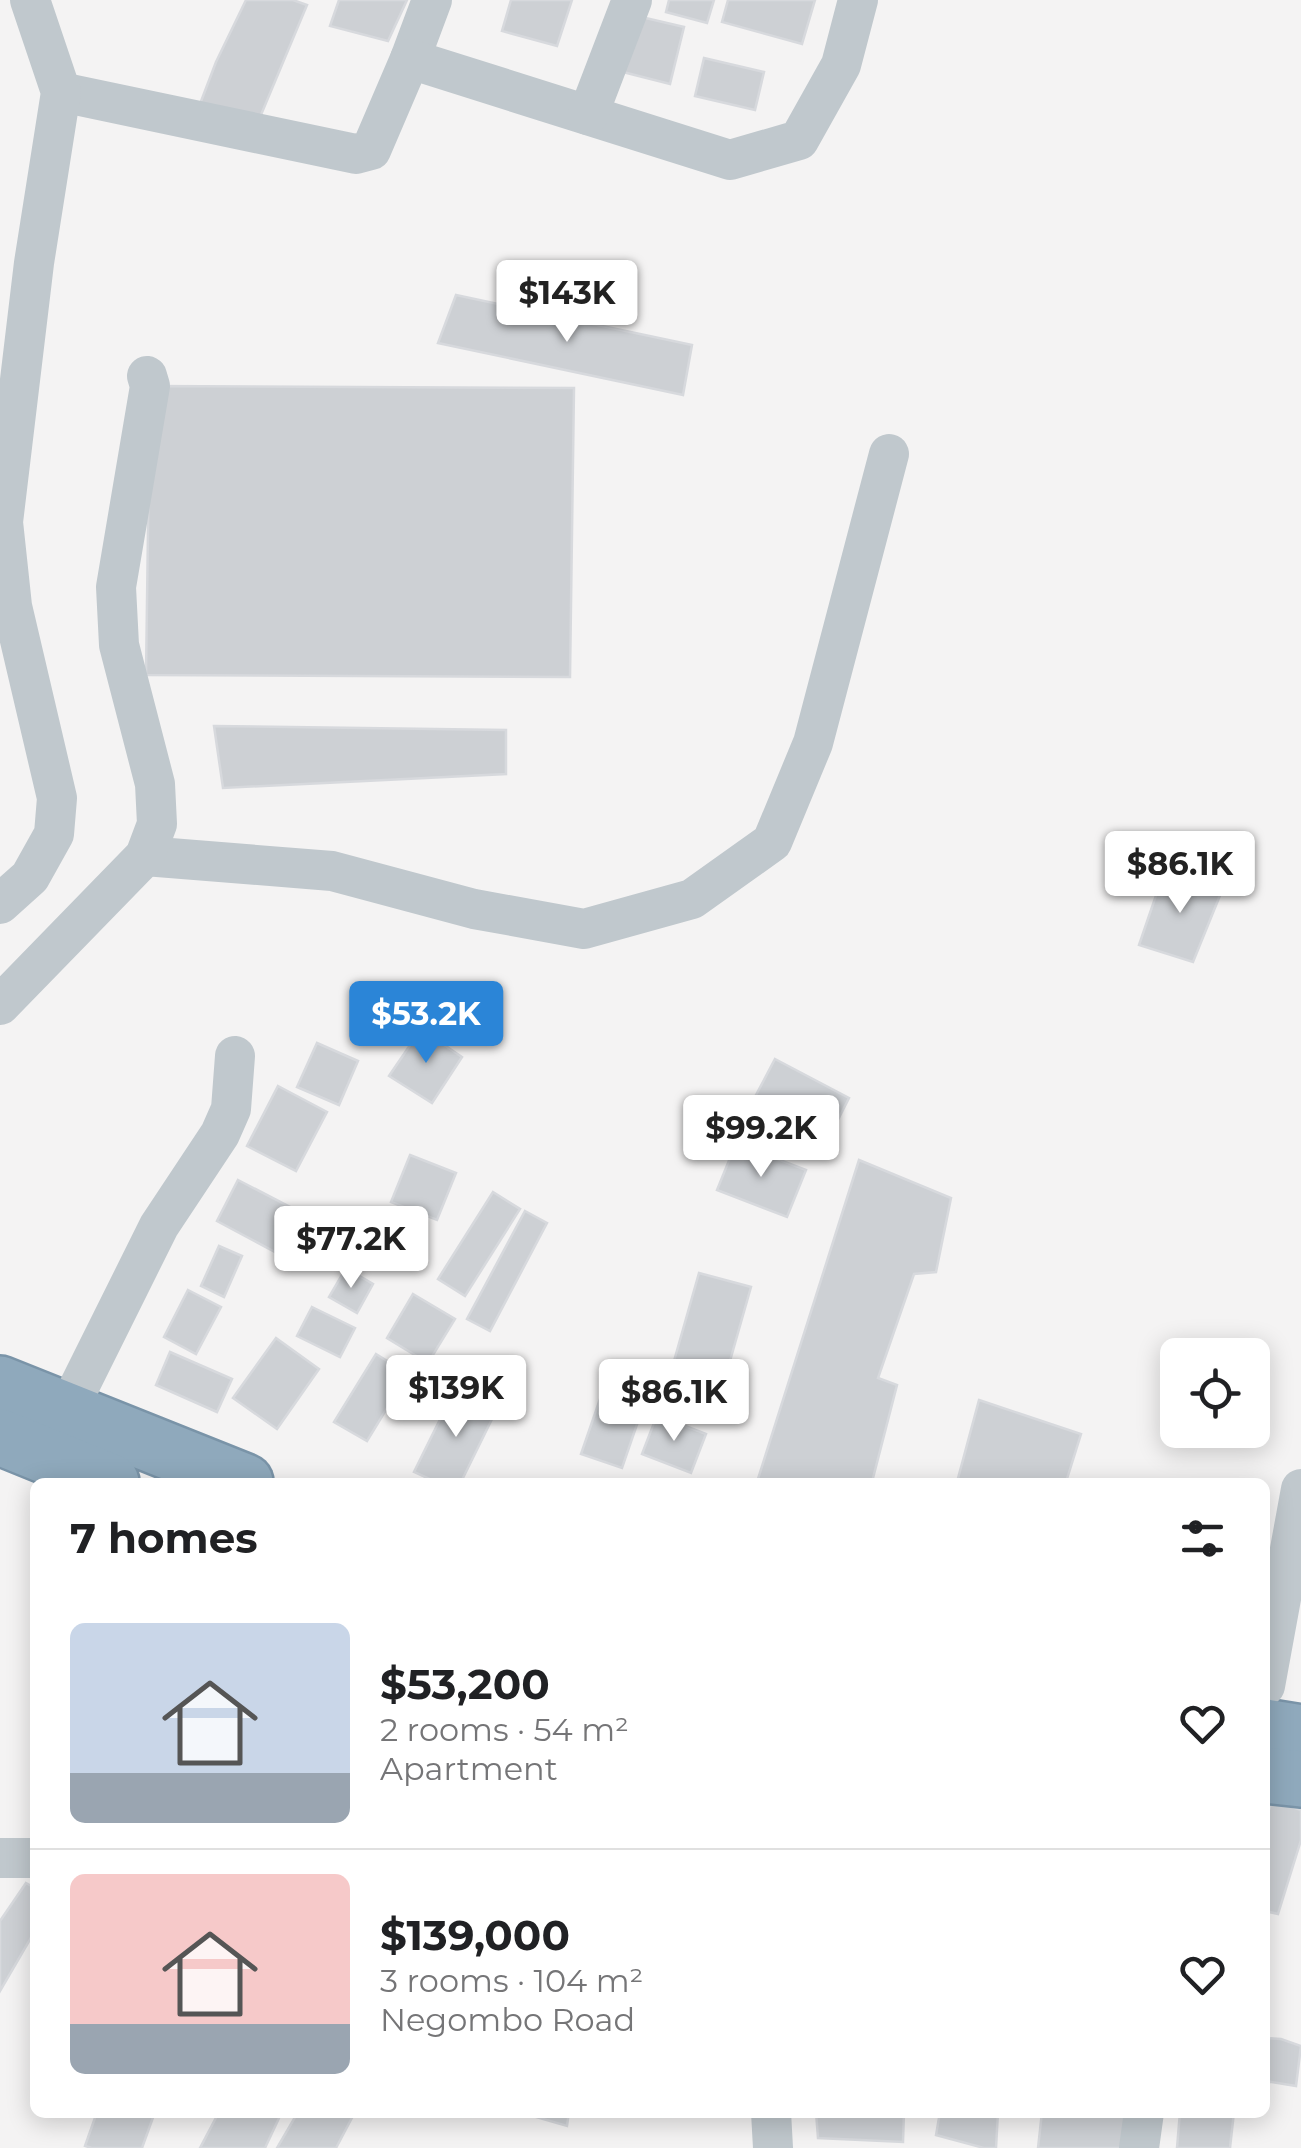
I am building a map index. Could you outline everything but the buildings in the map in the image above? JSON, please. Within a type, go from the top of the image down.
[{"type":"highway","points":[[0,1384],[235,1478]]},
{"type":"highway","points":[[0,1437],[101,1478]]},
{"type":"highway","points":[[1270,1728],[1301,1732]]},
{"type":"highway","points":[[1270,1775],[1301,1780]]},
{"type":"street","points":[[0,904],[30,878],[54,834],[57,798],[12,606],[4,522],[34,263],[62,92],[30,0]]},
{"type":"street","points":[[62,92],[356,154],[371,150],[432,0]]},
{"type":"street","points":[[588,115],[632,0]]},
{"type":"street","points":[[410,59],[730,160],[798,140],[841,65],[858,0]]},
{"type":"street","points":[[0,1005],[145,856],[157,824],[155,784],[118,644],[116,586],[150,386],[148,376]]},
{"type":"street","points":[[145,856],[332,872],[474,909],[584,929],[692,899],[772,842],[812,743],[888,454]]},
{"type":"street","points":[[67,1411],[159,1226],[220,1134],[231,1109],[235,1056]]},
{"type":"street","points":[[1270,1659],[1301,1489]]},
{"type":"street","points":[[0,1858],[30,1858]]},
{"type":"street","points":[[771,2118],[773,2148]]},
{"type":"street","points":[[1139,2148],[1143,2118]]}]
